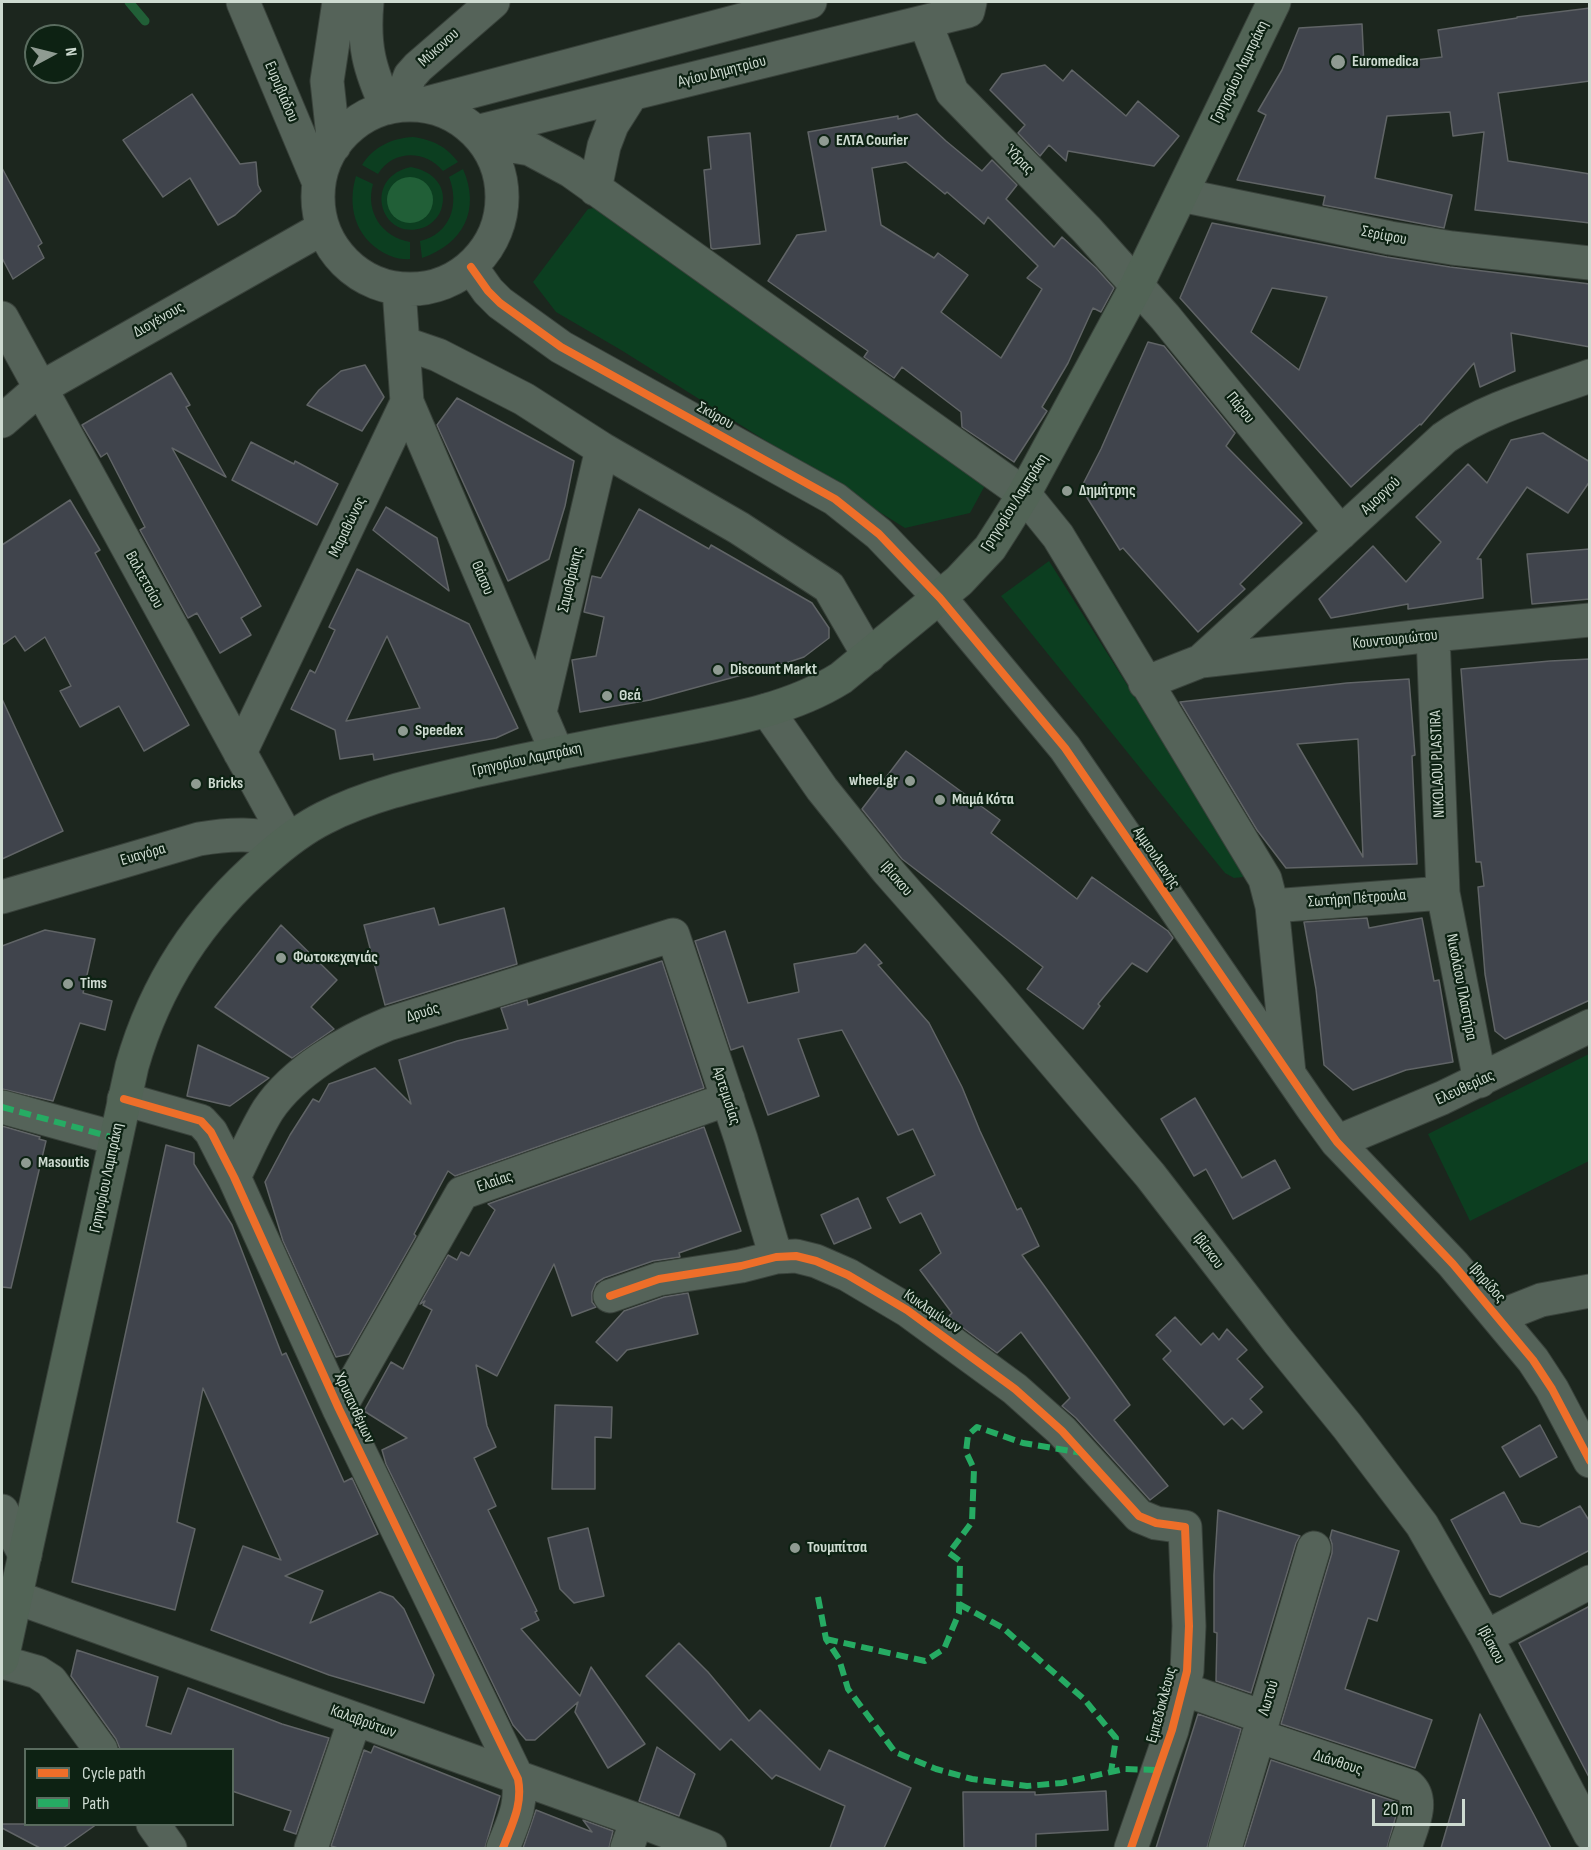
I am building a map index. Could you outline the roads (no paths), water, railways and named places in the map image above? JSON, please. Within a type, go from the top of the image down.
[{"type":"main road","name":"Γρηγορίου Λαμπράκη","points":[[2,1661],[135,1054],[164,985],[181,955],[207,919],[255,869],[288,840],[322,818],[377,796],[420,784],[767,710],[826,687],[869,656],[940,598],[990,548],[1024,494],[1137,285],[1274,2]]},
{"type":"street","name":"Ευρυβιάδου","points":[[243,2],[320,183]]},
{"type":"street","points":[[334,146],[327,81],[339,2]]},
{"type":"street","points":[[367,2],[366,51],[373,77],[402,106],[450,114],[480,137],[492,154],[498,168],[502,198],[497,229],[490,243],[471,267],[461,275],[437,286],[412,290],[374,282],[352,269],[335,250],[324,228],[319,206],[320,183],[334,146],[357,122],[371,114],[402,106],[810,2]]},
{"type":"street","name":"Μύκονου","points":[[402,106],[410,76],[493,2]]},
{"type":"street","name":"Αγίου Δημητρίου","points":[[480,137],[631,95],[925,22],[969,6]]},
{"type":"street","name":"Ύδρας","points":[[925,22],[952,92],[1137,285]]},
{"type":"street","points":[[595,189],[604,146],[612,125],[631,95]]},
{"type":"street","points":[[480,137],[530,149],[565,167],[1024,494]]},
{"type":"street","name":"Σερίφου","points":[[1181,195],[1390,238],[1452,248],[1590,263]]},
{"type":"street","name":"Διογένους","points":[[2,421],[39,390],[153,323],[324,228]]},
{"type":"street","name":"Σκύρου","points":[[471,267],[488,291],[500,303],[561,347],[835,499],[879,534],[940,598]]},
{"type":"street","name":"Πάρου","points":[[1137,285],[1192,348],[1341,533]]},
{"type":"street","name":"Μαραθώνος","points":[[240,753],[407,402],[399,289]]},
{"type":"street","name":"Βαλτετσίου","points":[[2,318],[39,390],[288,840]]},
{"type":"street","points":[[403,343],[438,355],[524,399],[602,448],[739,528],[829,587],[869,656]]},
{"type":"street","name":"Αμοργού","points":[[1202,661],[1444,438],[1461,426],[1492,412],[1590,376]]},
{"type":"street","name":"Θάσου","points":[[407,402],[557,753]]},
{"type":"street","name":"Σαμοθράκης","points":[[540,712],[602,448]]},
{"type":"street","name":"Αμμουλιανής","points":[[1024,494],[1058,537],[1145,684],[1260,868],[1272,906],[1289,1075]]},
{"type":"street","name":"Αμμουλιανής","points":[[940,598],[1065,748],[1337,1142]]},
{"type":"street","name":"Κουντουριώτου","points":[[1202,661],[1590,620]]},
{"type":"street","name":"NIKOLAOU PLASTIRA","points":[[1432,635],[1443,893]]},
{"type":"street","points":[[1145,684],[1202,661]]},
{"type":"street","name":"Ιβίσκου","points":[[767,710],[822,789],[860,837],[1150,1174],[1422,1525],[1486,1637],[1590,1834]]},
{"type":"street","name":"Ευαγόρα","points":[[2,897],[199,839],[229,834],[255,834],[288,840]]},
{"type":"street","name":"Σωτήρη Πέτρουλα","points":[[1272,906],[1443,893]]},
{"type":"street","name":"Νικολάου Πλαστήρα","points":[[1443,893],[1480,1081]]},
{"type":"street","name":"Αρτεμισίας","points":[[673,935],[728,1099],[776,1257]]},
{"type":"street","name":"Δρυός","points":[[234,1177],[269,1108],[313,1065],[348,1042],[388,1024],[673,935]]},
{"type":"street","name":"Ελευθερίας","points":[[1337,1142],[1405,1115],[1480,1081],[1590,1026]]},
{"type":"street","name":"Χρυσανθέμων","points":[[124,1099],[201,1122],[211,1132],[234,1177],[339,1409],[518,1779]]},
{"type":"street","name":"Ελαίας","points":[[339,1409],[462,1193],[728,1099]]},
{"type":"street","points":[[2,1107],[115,1138]]},
{"type":"street","name":"Ιβηρίδος","points":[[1337,1142],[1452,1264],[1498,1317],[1543,1374],[1590,1461]]},
{"type":"street","name":"Κυκλαμίνων","points":[[609,1296],[660,1279],[741,1266],[776,1257],[796,1256],[816,1261],[848,1275],[907,1310],[963,1349],[1031,1402],[1069,1438],[1139,1516],[1156,1523],[1185,1527]]},
{"type":"street","points":[[1498,1317],[1541,1300],[1590,1291]]},
{"type":"street","points":[[2,1511],[24,1555]]},
{"type":"street","name":"Εμπεδοκλέους","points":[[1131,1848],[1172,1730],[1188,1662],[1185,1527]]},
{"type":"street","name":"Λωτού","points":[[1226,1848],[1314,1548]]},
{"type":"street","points":[[1486,1637],[1590,1582]]},
{"type":"street","name":"Καλαβρύτων","points":[[15,1597],[518,1779],[632,1834],[710,1848]]},
{"type":"street","points":[[2,1661],[37,1672],[51,1681],[100,1748]]},
{"type":"street","name":"Διάνθους","points":[[1183,1689],[1260,1727],[1405,1785],[1416,1794],[1418,1802],[1405,1848]]},
{"type":"street","points":[[311,1848],[355,1719]]},
{"type":"street","points":[[503,1848],[518,1809],[521,1794],[518,1779]]},
{"type":"street","points":[[154,1826],[170,1848]]},
{"type":"waterway","points":[[129,2],[145,21]]},
{"type":"place","name":"Euromedica","points":[[1338,62]]},
{"type":"place","name":"ΕΛΤΑ Courier","points":[[824,141]]},
{"type":"place","name":"Δημήτρης","points":[[1067,491]]},
{"type":"place","name":"Discount Markt","points":[[718,670]]},
{"type":"place","name":"Θεά","points":[[607,696]]},
{"type":"place","name":"Speedex","points":[[403,731]]},
{"type":"place","name":"wheel.gr","points":[[910,781]]},
{"type":"place","name":"Bricks","points":[[196,784]]},
{"type":"place","name":"Μαμά Κότα","points":[[940,800]]},
{"type":"place","name":"Φωτοκεχαγιάς","points":[[281,958]]},
{"type":"place","name":"Tims","points":[[68,984]]},
{"type":"place","name":"Masoutis","points":[[26,1163]]},
{"type":"place","name":"Τουμπίτσα","points":[[795,1548]]}]
